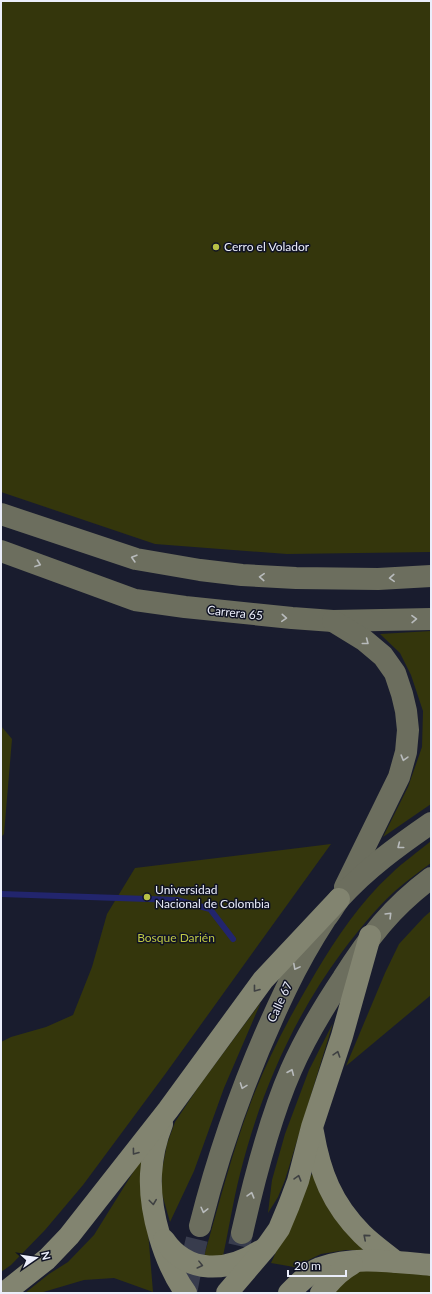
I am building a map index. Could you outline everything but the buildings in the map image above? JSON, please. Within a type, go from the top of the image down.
[{"type":"main road","points":[[1,514],[136,559],[200,570],[242,575],[296,578],[378,579],[431,576]]},
{"type":"main road","name":"Carrera 65","points":[[1,551],[135,600],[185,608],[261,616],[333,621],[431,619]]},
{"type":"main road","points":[[4,1293],[47,1259],[69,1236],[168,1110],[263,980],[340,899],[399,777],[406,752],[408,730],[406,711],[395,673],[383,656],[364,640],[333,621]]},
{"type":"main road","name":"Calle 67","points":[[200,1226],[227,1132],[249,1070],[294,971],[312,940],[340,899],[375,866],[431,822]]},
{"type":"main road","points":[[242,1233],[273,1117],[290,1071],[311,1028],[370,936],[400,904],[431,878]]},
{"type":"main road","points":[[227,1293],[267,1246],[278,1229],[289,1205],[298,1181],[312,1128],[342,1036],[370,936]]},
{"type":"main road","points":[[168,1110],[159,1132],[153,1154],[151,1175],[155,1218],[171,1266],[180,1286],[186,1293]]},
{"type":"main road","points":[[312,1128],[316,1154],[322,1174],[336,1203],[363,1235],[396,1262]]},
{"type":"main road","points":[[160,1234],[169,1248],[180,1257],[190,1263],[206,1267],[229,1264],[245,1259],[267,1246]]},
{"type":"main road","points":[[321,1293],[330,1281],[344,1269],[361,1260]]},
{"type":"main road","points":[[289,1293],[307,1276],[320,1269],[336,1264],[361,1260],[431,1265]]},
{"type":"green space","name":"Cerro el Volador","points":[[1,1],[431,1],[431,552],[287,554],[155,544],[1,492]]},
{"type":"green space","points":[[431,631],[431,804],[383,837],[408,787],[422,747],[423,711],[411,675],[400,653],[380,634]]},
{"type":"green space","points":[[1,726],[12,739],[4,834],[1,837]]},
{"type":"green space","points":[[431,841],[431,863],[395,891],[361,928],[324,977],[293,1030],[268,1086],[248,1144],[223,1256],[204,1256],[244,1121],[280,1036],[332,946],[359,908],[369,896],[396,870]]},
{"type":"green space","name":"Bosque Darién","points":[[331,844],[166,1073],[83,1185],[45,1230],[11,1265],[1,1272],[1,1042],[11,1037],[46,1027],[73,1015],[92,967],[107,914],[135,868]]},
{"type":"green space","points":[[431,911],[431,995],[346,1066],[385,973],[399,944]]},
{"type":"green space","points":[[261,1002],[224,1088],[194,1171],[170,1222],[162,1194],[162,1170],[167,1144],[175,1122],[199,1086]]},
{"type":"green space","points":[[333,1023],[285,1180],[278,1197],[268,1213],[272,1180],[285,1134],[309,1070]]},
{"type":"green space","points":[[142,1158],[153,1292],[114,1278],[84,1280],[40,1293],[25,1293],[49,1274],[68,1262],[94,1235]]},
{"type":"green space","points":[[315,1167],[363,1250],[346,1250],[321,1254],[294,1267],[271,1263]]},
{"type":"green space","points":[[371,1267],[431,1274],[431,1293],[334,1293],[351,1273]]},
{"type":"waterway","points":[[1,894],[177,900],[210,909],[233,939]]},
{"type":"tunnel","points":[[186,1293],[200,1226]]},
{"type":"tunnel","points":[[232,1278],[242,1233]]},
{"type":"place","name":"Cerro el Volador","points":[[216,247]]},
{"type":"place","name":"Universidad Nacional de Colombia","points":[[147,897]]}]
